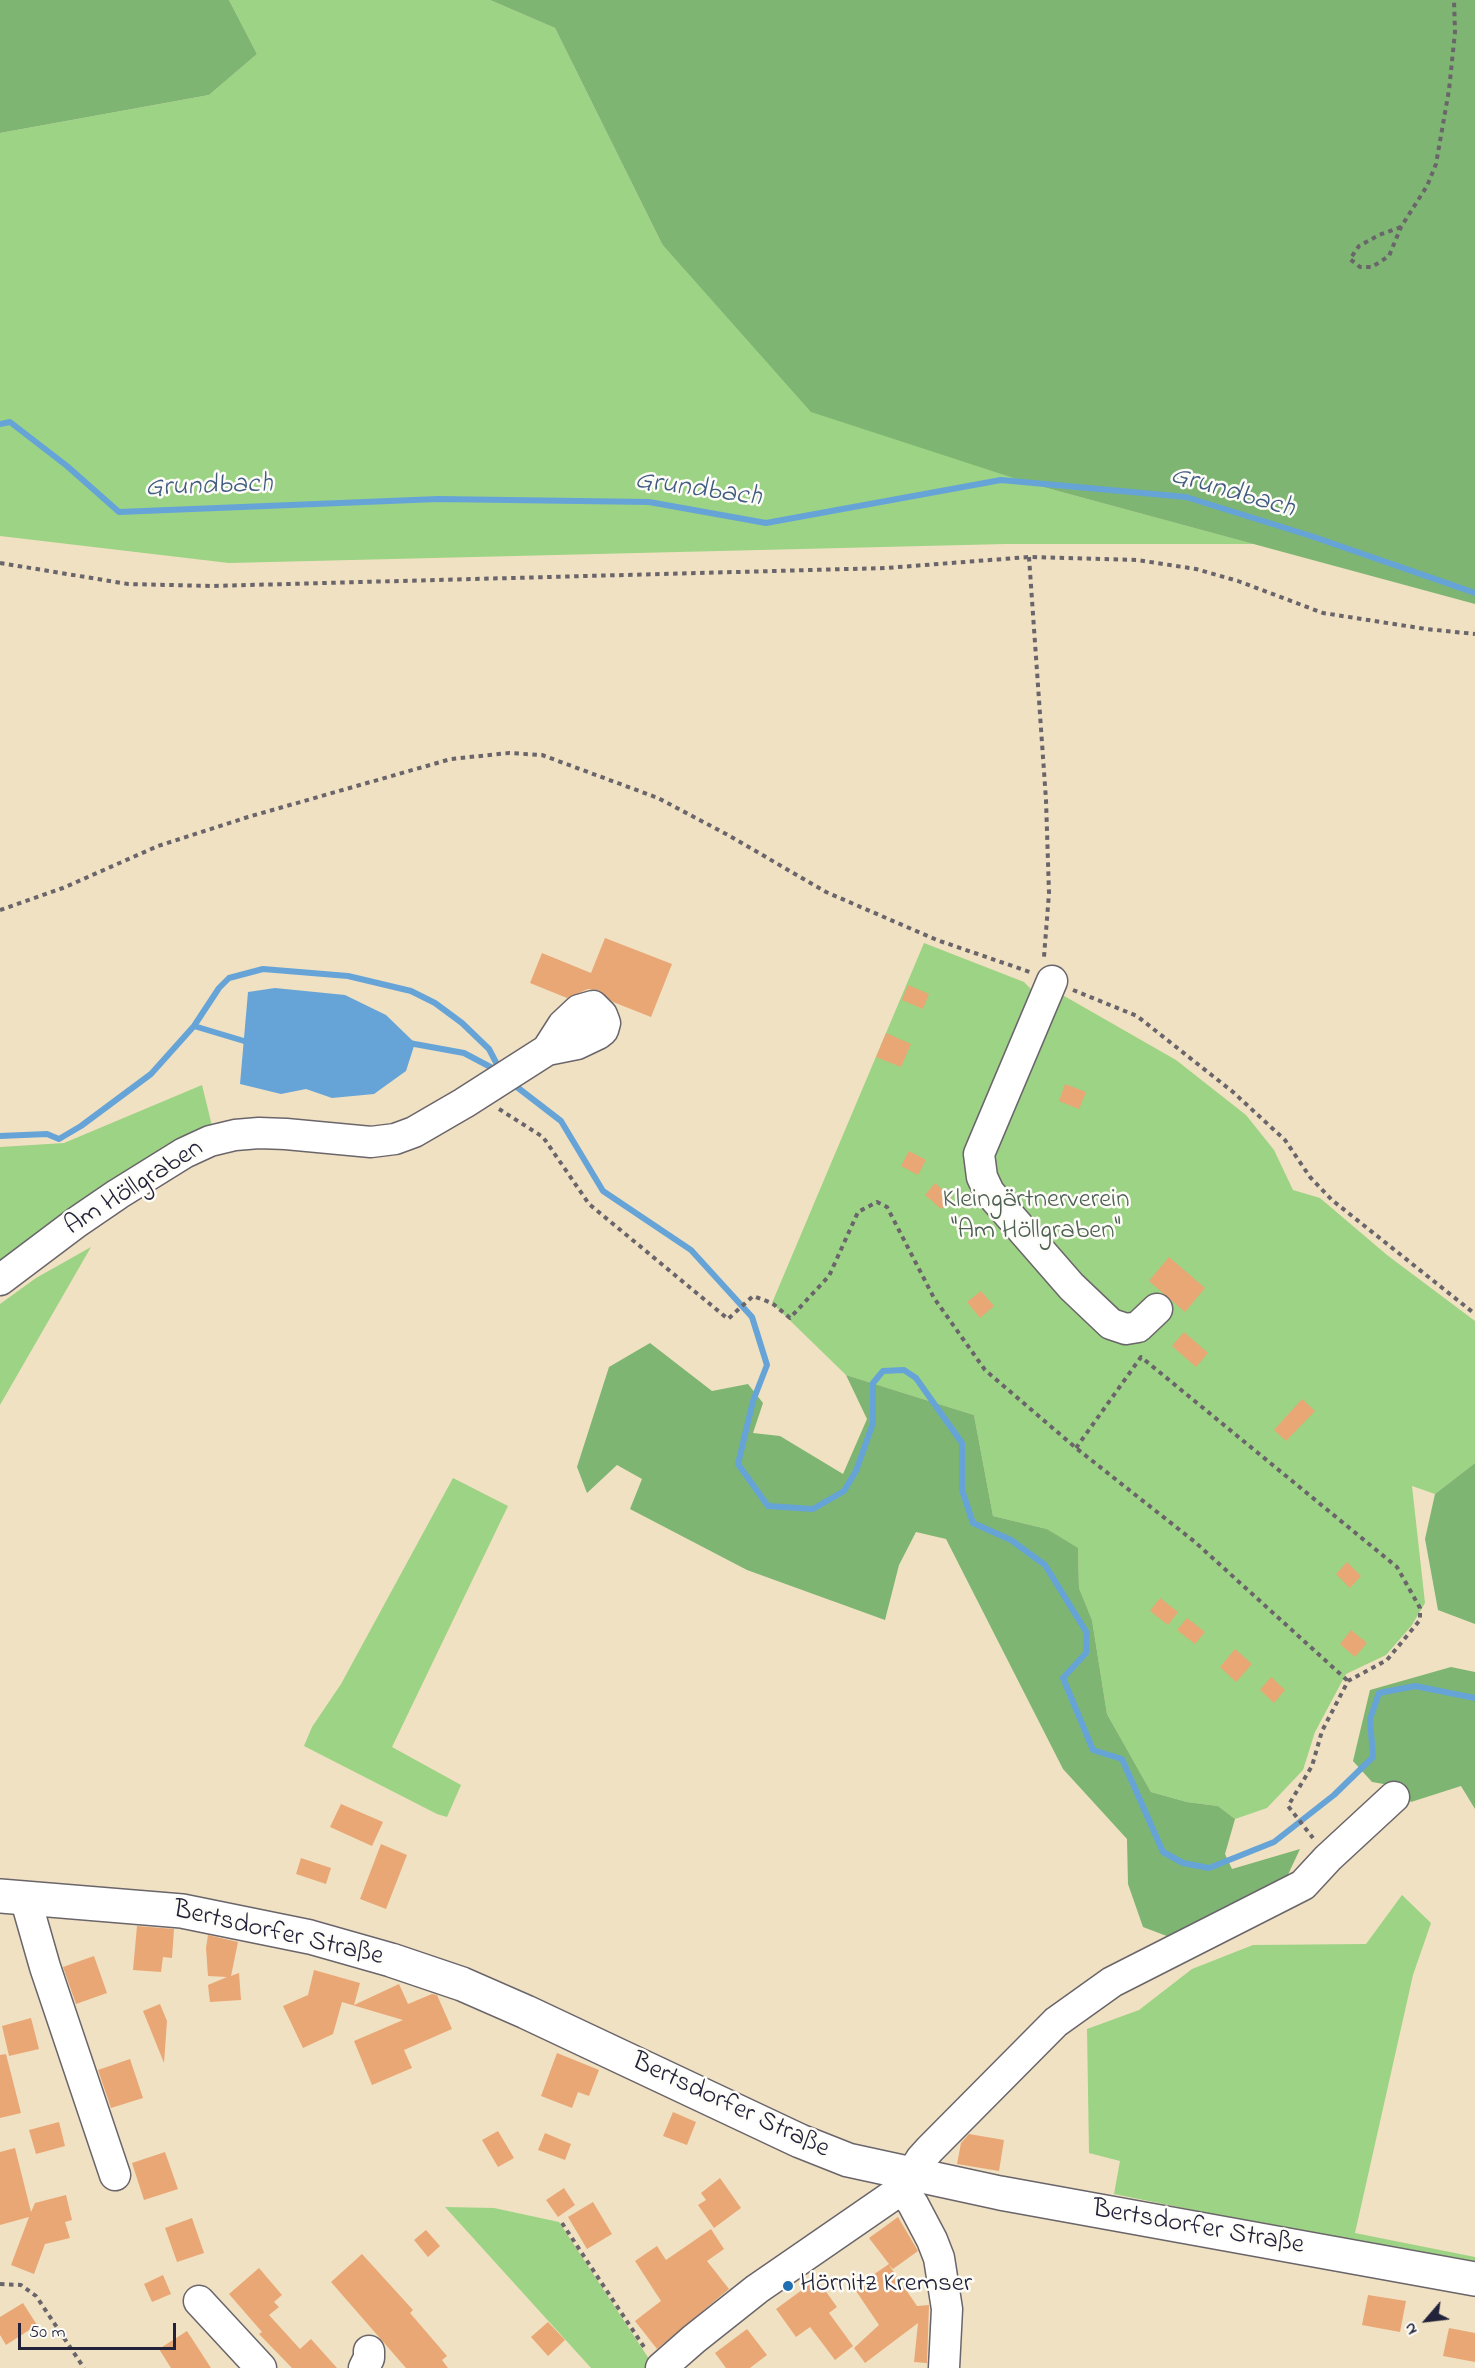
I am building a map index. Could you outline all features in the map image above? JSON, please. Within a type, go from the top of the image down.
[{"type":"main road","name":"Bertsdorfer Straße","points":[[12,1896],[204,1915],[310,1938],[391,1960],[462,1984],[810,2145],[907,2182],[1000,2193],[1475,2279]]},
{"type":"street","points":[[1045,978],[979,1154],[982,1177],[989,1192],[1063,1277],[1111,1324],[1126,1329],[1138,1327],[1157,1309]]},
{"type":"street","name":"Am Höllgraben","points":[[0,1280],[118,1194],[184,1153],[210,1141],[235,1135],[259,1133],[371,1142],[395,1139],[414,1132],[464,1103],[547,1050]]},
{"type":"street","points":[[656,2363],[694,2339],[757,2289],[907,2182],[930,2149],[1065,2015],[1112,1982],[1303,1884],[1394,1797]]},
{"type":"street","points":[[12,1896],[45,1968],[115,2175]]},
{"type":"street","points":[[907,2182],[913,2204],[939,2258],[947,2309],[944,2368]]},
{"type":"street","points":[[199,2301],[261,2368]]},
{"type":"path","points":[[1401,227],[1359,246],[1350,259],[1360,267],[1372,267],[1389,256],[1401,227],[1427,186],[1436,164],[1452,67],[1455,32],[1454,0]]},
{"type":"path","points":[[1029,557],[1046,800],[1049,893],[1045,978]]},
{"type":"path","points":[[0,563],[128,584],[212,586],[886,568],[1029,557],[1137,560],[1196,569],[1238,581],[1323,613],[1475,634]]},
{"type":"path","points":[[0,910],[63,888],[158,846],[248,817],[451,759],[509,753],[542,755],[658,798],[728,834],[826,892],[937,940],[1045,978],[1137,1016],[1233,1092],[1285,1140],[1310,1177],[1332,1200],[1475,1314]]},
{"type":"path","points":[[464,1103],[498,1109],[543,1137],[589,1204],[728,1320],[753,1296],[772,1303],[790,1318],[829,1276],[858,1212],[877,1202],[887,1207],[934,1298],[985,1370],[1076,1448],[1195,1542],[1348,1681]]},
{"type":"path","points":[[1076,1448],[1141,1357],[1397,1567],[1420,1608],[1420,1620],[1387,1660],[1348,1681],[1322,1731],[1312,1766],[1288,1806],[1307,1830]]},
{"type":"path","points":[[562,2223],[656,2363]]},
{"type":"path","points":[[0,2284],[21,2285],[36,2296],[84,2368]]},
{"type":"green space","points":[[0,0],[229,0],[257,54],[209,95],[0,133]]},
{"type":"green space","points":[[229,0],[490,0],[555,28],[662,244],[1032,484],[1254,544],[1005,544],[229,563],[0,536],[0,133],[209,95],[257,54]]},
{"type":"green space","points":[[490,0],[1475,0],[1475,604],[1032,484],[811,412],[662,244],[555,28]]},
{"type":"green space","name":"Kleingärtnerverein \"Am Höllgraben\"","points":[[924,943],[1024,982],[1037,995],[1059,993],[1176,1060],[1246,1115],[1274,1150],[1293,1190],[1320,1198],[1387,1255],[1475,1321],[1475,1463],[1435,1494],[1412,1486],[1425,1603],[1412,1625],[1386,1655],[1346,1674],[1315,1732],[1303,1770],[1267,1808],[1235,1819],[1218,1806],[1187,1802],[1151,1792],[1107,1714],[1092,1620],[1079,1588],[1078,1549],[1047,1529],[993,1516],[974,1415],[846,1375],[772,1303]]},
{"type":"green space","points":[[202,1085],[214,1134],[0,1274],[0,1147],[64,1143]]},
{"type":"green space","points":[[91,1247],[0,1405],[0,1304],[36,1278]]},
{"type":"green space","points":[[650,1343],[712,1391],[748,1384],[763,1403],[753,1433],[780,1436],[843,1474],[867,1419],[846,1375],[974,1415],[993,1516],[1047,1529],[1078,1548],[1079,1588],[1092,1620],[1107,1714],[1151,1792],[1187,1802],[1218,1806],[1235,1819],[1225,1854],[1232,1869],[1300,1849],[1285,1881],[1172,1938],[1143,1927],[1128,1884],[1127,1839],[1063,1769],[946,1539],[916,1532],[899,1565],[885,1620],[747,1570],[630,1509],[642,1479],[617,1465],[587,1493],[577,1467],[609,1367]]},
{"type":"green space","points":[[1475,1463],[1475,1624],[1438,1610],[1425,1539],[1435,1494]]},
{"type":"green space","points":[[453,1478],[508,1506],[392,1747],[461,1785],[447,1817],[304,1746],[312,1727],[341,1684]]},
{"type":"green space","points":[[1451,1667],[1475,1672],[1475,1809],[1461,1786],[1411,1802],[1395,1786],[1372,1782],[1353,1761],[1370,1690]]},
{"type":"green space","points":[[1402,1895],[1431,1923],[1413,1975],[1355,2233],[1475,2257],[1475,2267],[1114,2194],[1120,2161],[1089,2153],[1087,2029],[1139,2010],[1192,1969],[1253,1945],[1366,1944]]},
{"type":"green space","points":[[445,2207],[494,2208],[559,2222],[655,2368],[591,2368]]},
{"type":"water","points":[[275,988],[345,995],[386,1015],[415,1043],[406,1071],[374,1094],[332,1098],[306,1089],[281,1094],[240,1084],[248,992]]},
{"type":"building","points":[[605,938],[672,964],[651,1017],[613,1002],[598,990],[588,989],[567,998],[530,983],[542,953],[591,973]]},
{"type":"building","points":[[908,985],[929,994],[923,1009],[902,1000]]},
{"type":"building","points":[[886,1033],[911,1044],[901,1067],[876,1057]]},
{"type":"building","points":[[1065,1084],[1086,1092],[1079,1109],[1059,1101]]},
{"type":"building","points":[[909,1151],[926,1160],[918,1175],[901,1166]]},
{"type":"building","points":[[935,1183],[952,1198],[941,1209],[925,1195]]},
{"type":"building","points":[[1169,1257],[1205,1288],[1185,1312],[1149,1281]]},
{"type":"building","points":[[981,1291],[994,1306],[980,1318],[967,1302]]},
{"type":"building","points":[[1184,1332],[1208,1353],[1196,1367],[1172,1346]]},
{"type":"building","points":[[1302,1399],[1315,1411],[1286,1441],[1274,1430]]},
{"type":"building","points":[[1347,1562],[1361,1576],[1350,1588],[1336,1574]]},
{"type":"building","points":[[1160,1598],[1178,1612],[1168,1625],[1150,1611]]},
{"type":"building","points":[[1187,1618],[1205,1632],[1195,1644],[1177,1630]]},
{"type":"building","points":[[1351,1630],[1367,1643],[1355,1657],[1340,1644]]},
{"type":"building","points":[[1235,1649],[1252,1664],[1236,1682],[1220,1667]]},
{"type":"building","points":[[1271,1677],[1285,1690],[1274,1703],[1260,1690]]},
{"type":"building","points":[[341,1804],[383,1822],[372,1846],[330,1827]]},
{"type":"building","points":[[381,1844],[407,1855],[386,1909],[360,1899]]},
{"type":"building","points":[[301,1858],[331,1868],[326,1884],[296,1874]]},
{"type":"building","points":[[137,1926],[174,1929],[172,1958],[163,1957],[161,1972],[133,1970]]},
{"type":"building","points":[[208,1935],[238,1942],[231,1976],[239,1973],[241,2000],[210,2002],[208,1985],[227,1977],[208,1976],[206,1948]]},
{"type":"building","points":[[94,1956],[107,1993],[76,2004],[63,1967]]},
{"type":"building","points":[[314,1970],[360,1983],[354,2005],[399,1984],[408,2004],[432,1994],[437,1995],[452,2029],[404,2050],[412,2068],[372,2085],[354,2041],[403,2020],[342,2002],[333,2034],[303,2048],[283,2006],[308,1995]]},
{"type":"building","points":[[160,2004],[167,2021],[164,2063],[143,2011]]},
{"type":"building","points":[[31,2018],[39,2049],[9,2056],[2,2026]]},
{"type":"building","points":[[557,2053],[599,2070],[589,2096],[578,2092],[572,2108],[541,2096]]},
{"type":"building","points":[[6,2054],[21,2113],[0,2118],[0,2055]]},
{"type":"building","points":[[130,2059],[143,2098],[111,2108],[98,2070]]},
{"type":"building","points":[[673,2112],[696,2122],[687,2145],[663,2136]]},
{"type":"building","points":[[59,2122],[65,2146],[36,2154],[29,2130]]},
{"type":"building","points":[[498,2131],[514,2158],[498,2167],[482,2140]]},
{"type":"building","points":[[545,2133],[571,2144],[565,2160],[538,2150]]},
{"type":"building","points":[[969,2134],[1004,2140],[999,2171],[957,2164],[961,2143]]},
{"type":"building","points":[[15,2148],[31,2212],[35,2203],[66,2195],[72,2220],[65,2222],[70,2238],[45,2244],[34,2274],[11,2265],[29,2217],[0,2225],[0,2152]]},
{"type":"building","points":[[165,2152],[178,2189],[144,2200],[132,2163]]},
{"type":"building","points":[[720,2178],[741,2208],[714,2228],[698,2205],[706,2200],[701,2193]]},
{"type":"building","points":[[564,2188],[575,2205],[558,2217],[546,2200]]},
{"type":"building","points":[[593,2202],[612,2234],[587,2249],[568,2217]]},
{"type":"building","points":[[898,2217],[918,2251],[893,2269],[889,2265],[917,2306],[929,2305],[927,2363],[914,2362],[918,2323],[865,2363],[854,2348],[879,2325],[854,2288],[889,2264],[869,2238]]},
{"type":"building","points":[[192,2218],[204,2253],[177,2262],[165,2228]]},
{"type":"building","points":[[711,2229],[724,2249],[707,2261],[729,2289],[657,2349],[635,2321],[661,2301],[635,2261],[657,2246],[666,2260]]},
{"type":"building","points":[[426,2230],[440,2246],[428,2257],[414,2240]]},
{"type":"building","points":[[362,2254],[413,2310],[410,2313],[447,2356],[442,2360],[448,2368],[406,2368],[331,2282]]},
{"type":"building","points":[[259,2268],[282,2295],[274,2302],[279,2307],[269,2315],[300,2349],[311,2339],[337,2368],[292,2368],[259,2334],[262,2332],[229,2294]]},
{"type":"building","points":[[163,2275],[171,2294],[152,2302],[144,2284]]},
{"type":"building","points":[[817,2279],[837,2307],[829,2313],[853,2346],[835,2360],[810,2327],[796,2337],[776,2309]]},
{"type":"building","points":[[1368,2295],[1406,2301],[1400,2332],[1362,2325]]},
{"type":"building","points":[[23,2303],[37,2325],[6,2345],[0,2335],[0,2317]]},
{"type":"building","points":[[548,2322],[565,2340],[548,2356],[531,2337]]},
{"type":"building","points":[[1449,2328],[1475,2333],[1475,2362],[1443,2356]]},
{"type":"building","points":[[747,2329],[767,2355],[750,2368],[726,2368],[715,2353]]},
{"type":"building","points":[[187,2331],[211,2368],[171,2368],[159,2349]]},
{"type":"waterway","name":"Grundbach","points":[[0,424],[10,422],[67,466],[119,512],[438,499],[649,502],[766,523],[1001,480],[1186,497],[1311,536],[1475,593]]},
{"type":"waterway","points":[[0,1136],[47,1134],[59,1139],[81,1126],[151,1074],[194,1026],[219,988],[229,978],[263,969],[348,976],[411,991],[435,1003],[462,1023],[489,1049],[501,1072]]},
{"type":"waterway","points":[[194,1026],[244,1041],[252,1041]]},
{"type":"waterway","points":[[409,1043],[464,1053],[498,1071]]},
{"type":"waterway","points":[[513,1084],[561,1121],[603,1191],[691,1250],[752,1317],[767,1365],[753,1401],[738,1464],[768,1506],[813,1509],[844,1491],[856,1471],[873,1423],[873,1383],[883,1371],[904,1370],[916,1378],[962,1443],[962,1490],[973,1523],[1011,1540],[1045,1565],[1087,1633],[1086,1653],[1063,1678],[1093,1750],[1122,1759],[1163,1852],[1183,1863],[1209,1868],[1274,1842],[1334,1795],[1373,1757],[1370,1719],[1379,1693],[1415,1686],[1475,1698]]},
{"type":"place","name":"Hörnitz Kremser","points":[[788,2286]]}]
